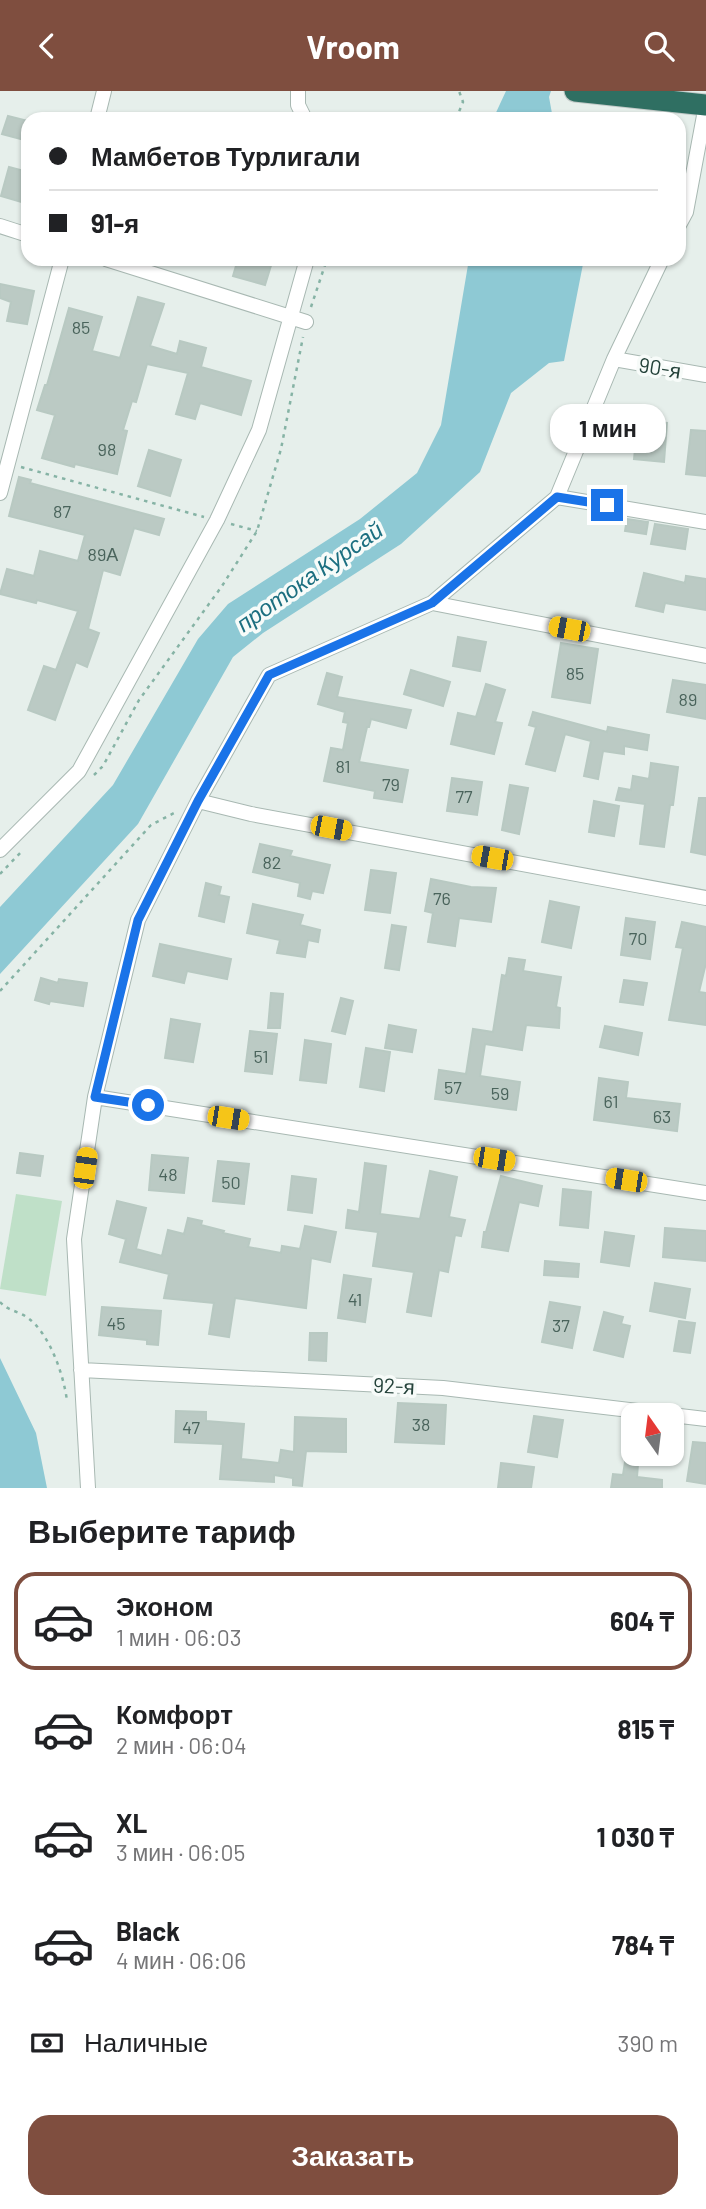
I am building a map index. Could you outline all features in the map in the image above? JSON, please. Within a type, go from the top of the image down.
[{"type":"highway","points":[[579,92],[706,105]]},
{"type":"street","points":[[99,112],[104,91]]},
{"type":"street","points":[[298,91],[301,112]]},
{"type":"street","points":[[686,207],[706,105]]},
{"type":"street","points":[[0,226],[21,233]]},
{"type":"street","points":[[0,493],[60,266]]},
{"type":"street","points":[[129,266],[299,319]]},
{"type":"street","points":[[0,850],[79,771],[216,520],[259,430],[299,319],[306,266]]},
{"type":"street","points":[[88,1488],[74,1239],[95,1097],[138,920],[198,801],[269,675],[432,603],[557,497],[614,359],[659,266]]},
{"type":"street","name":"90-я","points":[[614,359],[706,375]]},
{"type":"street","points":[[557,497],[706,522]]},
{"type":"street","points":[[432,603],[706,656]]},
{"type":"street","points":[[198,801],[251,814],[706,898]]},
{"type":"street","points":[[95,1097],[706,1193]]},
{"type":"street","name":"92-я","points":[[80,1370],[443,1388],[706,1419]]},
{"type":"path","points":[[459,91],[463,102],[459,112]]},
{"type":"path","points":[[8,464],[257,531]]},
{"type":"path","points":[[0,991],[151,825],[198,801]]},
{"type":"path","points":[[0,1302],[5,1308],[29,1318],[47,1341],[64,1380],[67,1405]]},
{"type":"green space","points":[[16,1194],[62,1201],[46,1296],[0,1289]]},
{"type":"water","points":[[506,91],[551,91],[549,97],[552,112],[496,112]]},
{"type":"water","name":"протока Курсай","points":[[468,266],[583,266],[564,361],[549,363],[511,393],[480,472],[401,544],[263,633],[233,657],[138,824],[0,974],[0,907],[113,785],[198,639],[228,604],[360,519],[417,473],[441,425]]},
{"type":"water","points":[[0,1358],[36,1433],[47,1488],[0,1488]]},
{"type":"building","points":[[8,116],[21,119],[21,139],[2,134]]},
{"type":"building","points":[[9,167],[21,170],[21,202],[1,196]]},
{"type":"building","points":[[236,266],[271,266],[265,285],[233,276]]},
{"type":"building","points":[[0,284],[34,291],[27,324],[7,321],[11,302],[0,298]]},
{"type":"building","points":[[138,297],[164,304],[150,346],[177,354],[180,341],[206,348],[201,367],[251,381],[241,415],[200,403],[195,419],[176,414],[188,373],[147,364],[136,402],[132,401],[123,430],[127,431],[117,474],[75,464],[74,467],[42,458],[55,415],[37,410],[69,308],[102,317],[92,351],[120,358]]},
{"type":"building","points":[[638,420],[667,423],[664,462],[634,459]]},
{"type":"building","points":[[691,430],[706,431],[706,476],[686,474]]},
{"type":"building","points":[[149,450],[181,460],[170,496],[138,486]]},
{"type":"building","points":[[19,477],[31,480],[30,483],[164,519],[159,535],[134,528],[120,575],[103,570],[88,629],[99,633],[87,667],[76,662],[55,720],[28,710],[44,666],[56,670],[78,611],[0,594],[7,569],[34,576],[40,551],[78,561],[85,535],[9,516]]},
{"type":"building","points":[[627,519],[648,522],[646,534],[625,531]]},
{"type":"building","points":[[655,524],[688,529],[685,549],[651,544]]},
{"type":"building","points":[[644,573],[685,583],[686,576],[706,579],[706,610],[665,603],[663,612],[636,606]]},
{"type":"building","points":[[458,637],[486,642],[480,671],[453,666]]},
{"type":"building","points":[[561,643],[598,649],[590,703],[552,697]]},
{"type":"building","points":[[411,670],[450,682],[443,706],[404,694]]},
{"type":"building","points":[[327,673],[342,677],[337,697],[411,710],[406,728],[371,719],[359,762],[408,770],[402,802],[374,798],[375,791],[324,781],[331,748],[343,750],[348,723],[343,722],[345,712],[318,704]]},
{"type":"building","points":[[673,680],[706,685],[706,719],[667,712]]},
{"type":"building","points":[[486,684],[505,690],[495,722],[502,723],[494,754],[451,744],[458,713],[476,717]]},
{"type":"building","points":[[533,712],[607,732],[608,727],[649,735],[647,750],[624,746],[624,754],[603,751],[598,779],[584,776],[591,741],[565,734],[555,771],[526,764],[536,727],[529,725]]},
{"type":"building","points":[[651,763],[678,767],[664,847],[640,844],[645,804],[616,800],[619,788],[631,790],[633,776],[649,779]]},
{"type":"building","points":[[452,778],[482,782],[477,815],[447,811]]},
{"type":"building","points":[[510,785],[528,788],[519,834],[502,830]]},
{"type":"building","points":[[699,798],[706,798],[706,855],[691,852]]},
{"type":"building","points":[[594,801],[619,806],[614,836],[589,832]]},
{"type":"building","points":[[260,844],[292,851],[290,856],[330,865],[323,893],[312,891],[310,899],[298,896],[300,883],[253,872]]},
{"type":"building","points":[[371,870],[396,873],[390,913],[365,910]]},
{"type":"building","points":[[431,879],[471,887],[496,888],[491,922],[459,918],[455,946],[428,942],[433,913],[425,911]]},
{"type":"building","points":[[206,883],[221,887],[219,895],[229,897],[224,922],[199,916]]},
{"type":"building","points":[[550,901],[579,907],[571,948],[542,942]]},
{"type":"building","points":[[253,904],[303,915],[300,925],[320,930],[318,942],[308,940],[305,957],[277,953],[280,940],[247,933]]},
{"type":"building","points":[[626,918],[655,922],[650,959],[621,955]]},
{"type":"building","points":[[682,922],[706,927],[706,963],[699,992],[706,993],[706,1025],[669,1020],[683,948],[676,947]]},
{"type":"building","points":[[392,925],[406,927],[399,970],[385,968]]},
{"type":"building","points":[[160,944],[231,959],[227,979],[187,971],[184,983],[153,976]]},
{"type":"building","points":[[509,958],[525,960],[523,971],[561,977],[556,1007],[560,1008],[559,1028],[526,1025],[522,1050],[485,1044],[480,1076],[520,1082],[516,1110],[435,1099],[439,1070],[466,1074],[473,1029],[493,1032],[502,975],[506,976]]},
{"type":"building","points":[[41,978],[58,983],[59,979],[87,983],[83,1006],[50,1001],[49,1004],[35,1000]]},
{"type":"building","points":[[624,980],[647,983],[643,1005],[620,1002]]},
{"type":"building","points":[[271,993],[283,994],[280,1028],[268,1028]]},
{"type":"building","points":[[341,998],[353,1001],[345,1034],[332,1031]]},
{"type":"building","points":[[171,1019],[200,1024],[193,1062],[165,1058]]},
{"type":"building","points":[[389,1025],[416,1030],[412,1052],[385,1048]]},
{"type":"building","points":[[605,1026],[642,1033],[638,1055],[600,1047]]},
{"type":"building","points":[[250,1031],[277,1034],[272,1074],[245,1071]]},
{"type":"building","points":[[305,1040],[331,1044],[326,1083],[300,1080]]},
{"type":"building","points":[[366,1048],[390,1052],[384,1091],[360,1087]]},
{"type":"building","points":[[599,1078],[628,1082],[626,1098],[680,1104],[677,1131],[594,1120]]},
{"type":"building","points":[[20,1153],[43,1156],[40,1176],[17,1173]]},
{"type":"building","points":[[152,1155],[188,1158],[184,1193],[149,1190]]},
{"type":"building","points":[[218,1161],[249,1164],[244,1204],[213,1201]]},
{"type":"building","points":[[365,1163],[386,1166],[380,1214],[420,1219],[430,1171],[457,1177],[449,1217],[465,1220],[461,1236],[455,1235],[448,1272],[439,1270],[431,1316],[407,1312],[414,1272],[373,1266],[378,1232],[346,1228],[348,1210],[359,1212]]},
{"type":"building","points":[[292,1176],[316,1179],[312,1213],[288,1210]]},
{"type":"building","points":[[501,1176],[542,1186],[538,1206],[519,1202],[508,1251],[482,1247]]},
{"type":"building","points":[[563,1189],[591,1192],[588,1228],[560,1225]]},
{"type":"building","points":[[117,1201],[146,1208],[136,1249],[162,1256],[168,1230],[184,1234],[188,1218],[202,1221],[201,1225],[224,1231],[223,1233],[250,1239],[248,1247],[281,1253],[282,1246],[300,1249],[305,1226],[336,1232],[330,1262],[311,1258],[306,1308],[235,1298],[229,1337],[209,1334],[214,1303],[164,1298],[169,1274],[120,1262],[126,1239],[109,1234]]},
{"type":"building","points":[[665,1228],[706,1231],[706,1261],[663,1257]]},
{"type":"building","points":[[605,1232],[634,1236],[629,1266],[601,1262]]},
{"type":"building","points":[[545,1261],[579,1264],[578,1277],[544,1275]]},
{"type":"building","points":[[344,1275],[371,1279],[365,1322],[338,1318]]},
{"type":"building","points":[[655,1283],[690,1289],[685,1318],[650,1311]]},
{"type":"building","points":[[550,1302],[580,1307],[572,1348],[542,1342]]},
{"type":"building","points":[[102,1307],[161,1311],[158,1345],[147,1344],[147,1340],[99,1335]]},
{"type":"building","points":[[604,1312],[623,1317],[621,1324],[630,1326],[623,1357],[594,1350]]},
{"type":"building","points":[[679,1321],[695,1323],[690,1353],[674,1351]]},
{"type":"building","points":[[310,1333],[327,1333],[326,1361],[309,1360]]},
{"type":"building","points":[[398,1403],[446,1405],[444,1444],[395,1442]]},
{"type":"building","points":[[176,1411],[206,1412],[206,1421],[244,1424],[241,1459],[279,1463],[281,1450],[294,1452],[295,1417],[346,1419],[346,1452],[306,1451],[302,1486],[293,1485],[293,1478],[274,1475],[274,1482],[220,1479],[223,1444],[175,1442]]},
{"type":"building","points":[[534,1416],[563,1420],[557,1457],[528,1452]]},
{"type":"building","points":[[693,1442],[706,1443],[706,1484],[687,1481]]},
{"type":"building","points":[[501,1463],[534,1467],[531,1488],[498,1488]]},
{"type":"building","points":[[624,1467],[638,1467],[637,1477],[662,1480],[662,1488],[611,1488],[613,1474],[623,1475]]},
{"type":"route","points":[[148,1105],[95,1097],[138,920],[198,801],[269,675],[432,603],[557,497],[607,505]]}]
